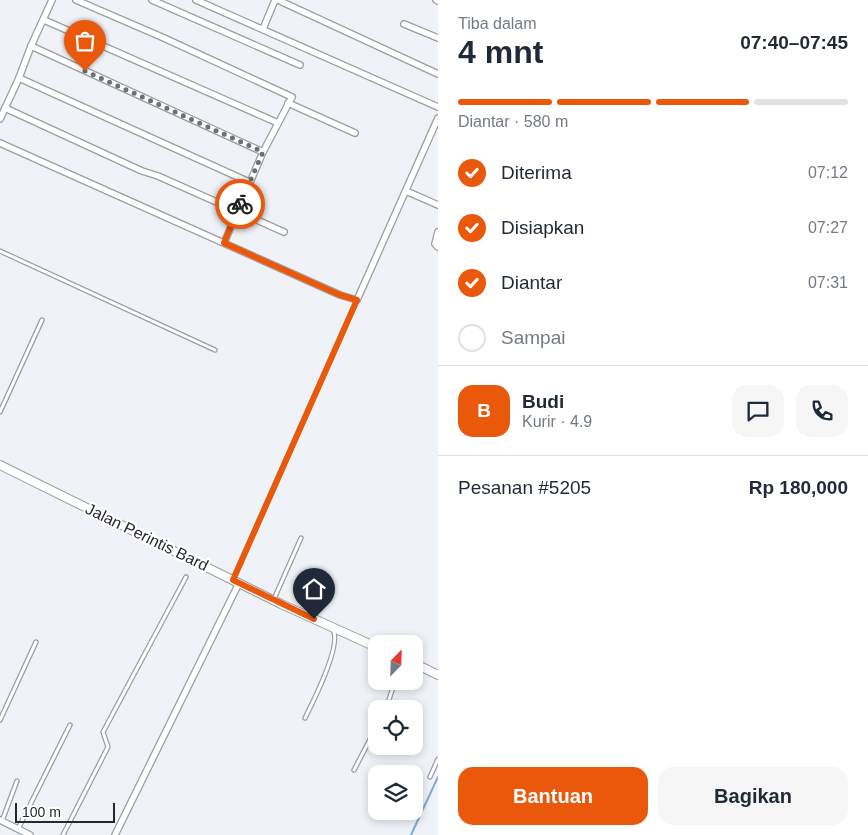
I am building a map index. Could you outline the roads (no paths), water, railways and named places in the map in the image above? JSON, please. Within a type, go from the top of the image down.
[{"type":"street","points":[[0,119],[52,0]]},
{"type":"street","points":[[76,0],[292,97],[249,182],[224,243]]},
{"type":"street","points":[[152,0],[300,65]]},
{"type":"street","points":[[196,0],[438,107]]},
{"type":"street","points":[[263,29],[276,0],[438,74]]},
{"type":"street","points":[[44,20],[278,124]]},
{"type":"street","points":[[404,24],[438,38]]},
{"type":"street","points":[[31,46],[263,152]]},
{"type":"street","points":[[19,78],[249,182]]},
{"type":"street","points":[[288,103],[355,133]]},
{"type":"street","points":[[5,108],[142,171],[158,176],[284,232]]},
{"type":"street","points":[[0,143],[340,295],[357,300],[438,118]]},
{"type":"street","points":[[406,191],[438,205]]},
{"type":"street","points":[[438,232],[434,244],[438,247]]},
{"type":"street","name":"Jalan Perintis Bard","points":[[0,465],[274,600],[368,643]]},
{"type":"street","points":[[116,835],[236,581]]},
{"type":"street","points":[[423,668],[438,675]]},
{"type":"street","points":[[1,821],[30,835]]},
{"type":"lane","points":[[0,251],[215,350]]},
{"type":"lane","points":[[236,581],[357,300]]},
{"type":"lane","points":[[0,412],[42,320]]},
{"type":"lane","points":[[274,600],[301,538]]},
{"type":"lane","points":[[63,835],[108,747],[103,732],[186,577]]},
{"type":"lane","points":[[305,718],[334,648],[335,632],[331,627]]},
{"type":"lane","points":[[0,720],[36,642]]},
{"type":"lane","points":[[18,829],[70,725]]},
{"type":"lane","points":[[354,770],[368,743]]},
{"type":"lane","points":[[430,777],[438,759]]},
{"type":"lane","points":[[1,821],[17,780]]},
{"type":"waterway","points":[[411,835],[438,777]]}]
